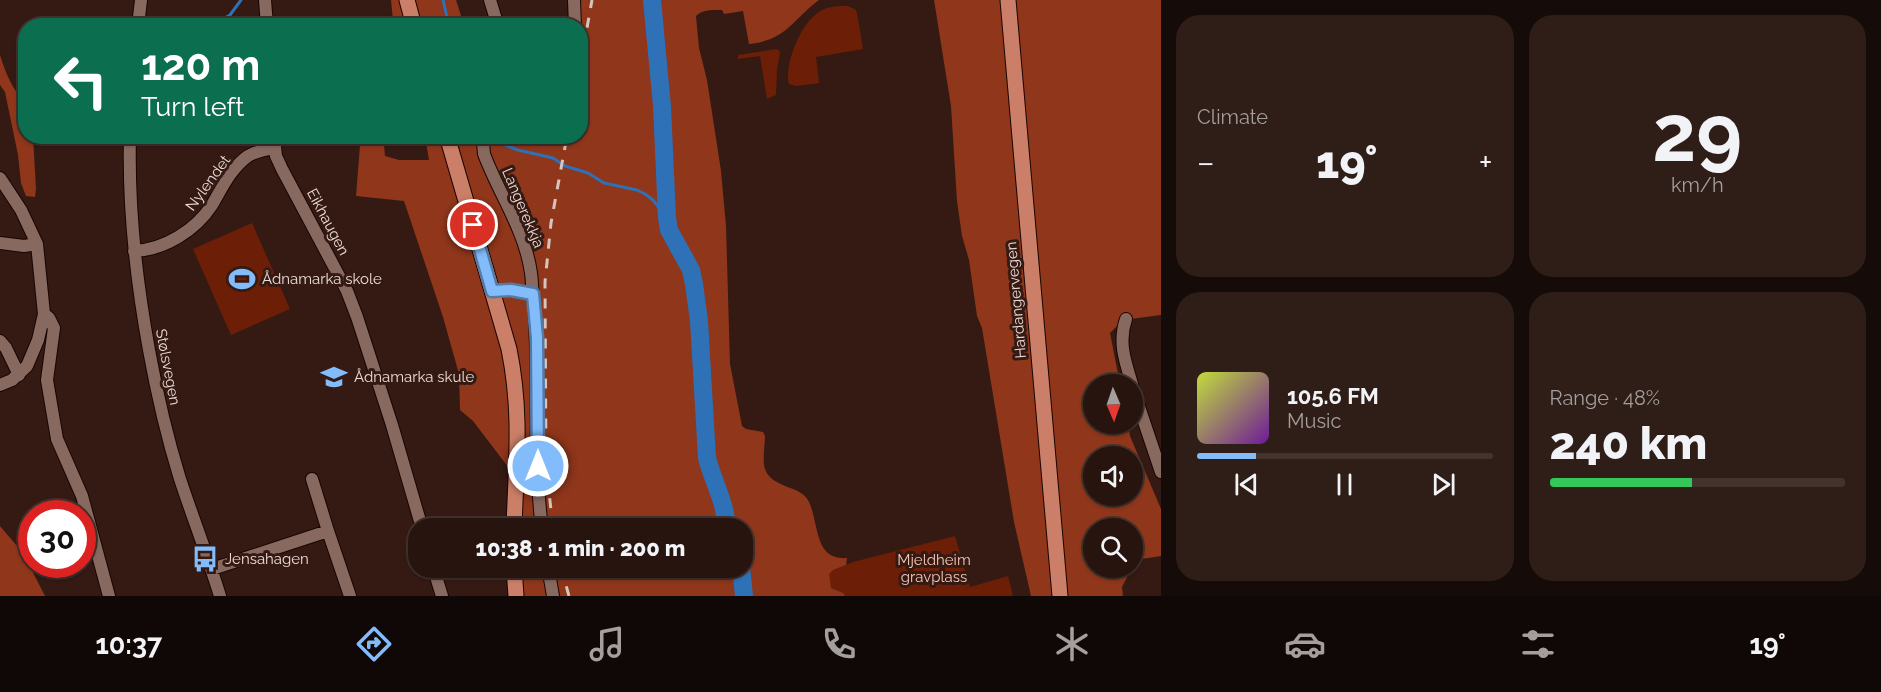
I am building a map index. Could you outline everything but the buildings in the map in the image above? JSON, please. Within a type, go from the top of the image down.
[{"type":"main road","points":[[407,0],[412,18]]},
{"type":"main road","name":"Hardangervegen","points":[[1008,0],[1060,596]]},
{"type":"main road","points":[[449,144],[509,349],[517,395],[519,437],[515,518]]},
{"type":"main road","points":[[515,578],[516,596]]},
{"type":"street","points":[[139,18],[141,0]]},
{"type":"street","points":[[265,0],[266,18]]},
{"type":"street","points":[[490,0],[496,18]]},
{"type":"street","points":[[574,0],[575,18]]},
{"type":"street","name":"Stølsvegen","points":[[129,144],[134,251],[147,341],[166,431],[220,596]]},
{"type":"street","name":"Nylendet","points":[[134,251],[153,249],[200,221],[233,170],[250,155],[270,144]]},
{"type":"street","name":"Eikhaugen","points":[[275,144],[282,169],[347,291],[392,425],[419,518]]},
{"type":"street","name":"Langerekkja","points":[[484,144],[486,161],[515,222],[532,274],[537,338],[538,466],[541,518]]},
{"type":"street","points":[[0,178],[21,210],[37,244],[44,314],[32,356],[19,375],[0,385]]},
{"type":"street","points":[[0,243],[24,246],[37,244]]},
{"type":"street","points":[[492,291],[511,290],[533,294]]},
{"type":"street","points":[[44,314],[50,318],[54,328],[47,380],[57,439],[81,496],[109,596]]},
{"type":"street","points":[[1126,319],[1121,337],[1121,348],[1129,374]]},
{"type":"street","points":[[0,341],[6,348],[19,375]]},
{"type":"street","points":[[1143,418],[1161,472]]},
{"type":"street","points":[[312,479],[350,596]]},
{"type":"street","points":[[212,569],[328,531]]},
{"type":"street","points":[[436,578],[442,596]]},
{"type":"street","points":[[550,578],[553,596]]},
{"type":"green space","points":[[847,6],[855,9],[857,13],[863,49],[816,57],[819,83],[796,86],[789,84],[789,66],[792,55],[806,25],[822,10]]},
{"type":"green space","points":[[776,49],[780,54],[776,95],[767,99],[760,56],[738,59],[738,55]]},
{"type":"green space","name":"Ådnamarka skole","points":[[252,223],[290,309],[231,335],[193,249]]},
{"type":"green space","name":"Mjeldheim gravplass","points":[[955,536],[970,587],[1008,576],[1013,596],[838,596],[830,590],[826,578],[830,571],[853,562]]},
{"type":"shaded area","points":[[391,0],[456,0],[462,18],[393,18]]},
{"type":"shaded area","points":[[574,0],[819,0],[781,34],[762,42],[749,44],[743,11],[724,14],[722,10],[708,10],[696,16],[699,48],[707,80],[721,171],[726,226],[730,364],[742,426],[763,432],[765,436],[764,465],[769,475],[780,484],[800,492],[805,497],[809,502],[823,547],[836,557],[847,558],[846,565],[829,574],[831,588],[845,596],[522,596],[520,578],[753,578],[753,518],[519,518],[521,484],[473,421],[460,410],[459,374],[443,317],[404,201],[356,196],[360,145],[384,145],[385,156],[399,160],[429,160],[426,144],[588,144],[588,18],[578,18]]},
{"type":"shaded area","points":[[934,0],[1161,0],[1161,315],[1123,320],[1110,333],[1118,374],[1083,374],[1083,434],[1130,434],[1134,446],[1083,446],[1083,506],[1143,506],[1143,467],[1161,509],[1161,556],[1143,559],[1143,518],[1083,518],[1083,578],[1126,578],[1122,587],[1123,596],[1031,596],[1014,522],[982,328],[977,316],[957,201],[951,106]]},
{"type":"shaded area","points":[[0,55],[18,94],[18,144],[33,144],[35,197],[26,196],[21,183],[18,155],[5,92],[0,85]]},
{"type":"shaded area","points":[[0,526],[18,547],[18,578],[36,578],[45,596],[0,596]]},
{"type":"waterway","points":[[225,18],[230,15],[241,0]]},
{"type":"waterway","points":[[443,0],[447,18]]},
{"type":"waterway","points":[[652,0],[662,106],[667,218],[669,230],[691,270],[694,284],[699,321],[707,458],[726,518]]},
{"type":"waterway","points":[[504,144],[518,150],[553,158],[565,166],[588,173],[604,183],[637,190],[653,200],[667,218]]},
{"type":"waterway","points":[[742,578],[744,596]]},
{"type":"railway","points":[[588,22],[592,0]]},
{"type":"railway","points":[[552,518],[546,465],[545,282],[551,223],[566,144]]},
{"type":"railway","points":[[564,578],[569,596]]},
{"type":"place","name":"Ådnamarka skole","points":[[242,279]]},
{"type":"place","name":"Ådnamarka skule","points":[[334,377]]},
{"type":"place","name":"Jensahagen","points":[[205,559]]},
{"type":"route","points":[[473,225],[492,291],[511,290],[533,294],[537,338],[538,466]]}]
